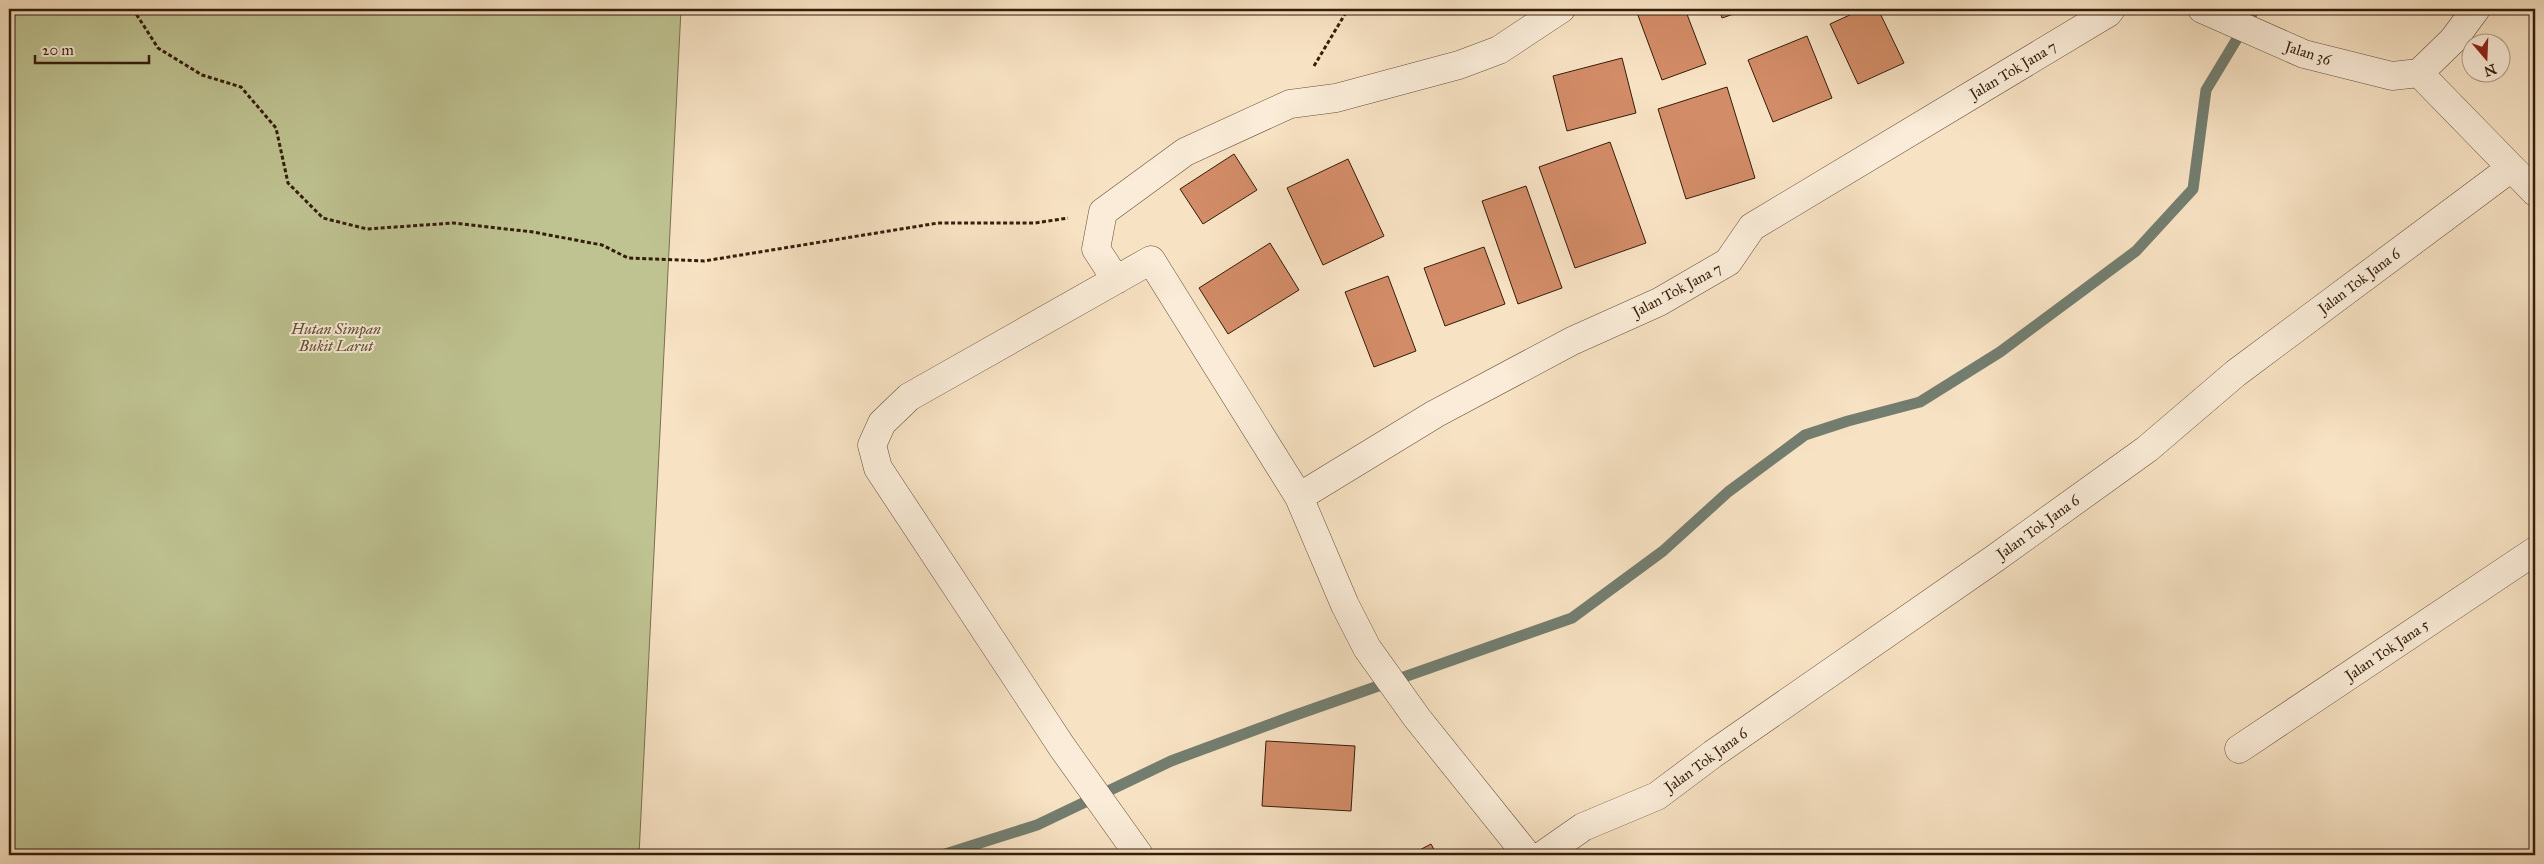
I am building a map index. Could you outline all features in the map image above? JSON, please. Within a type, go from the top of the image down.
[{"type":"street","points":[[1116,280],[1096,249],[1103,212],[1185,152],[1290,104],[1336,98],[1459,65],[1499,50],[1561,9]]},
{"type":"street","name":"Jalan Tok Jana 7","points":[[1299,497],[1435,414],[1572,341],[1659,302],[1728,262],[1752,227],[2112,9]]},
{"type":"street","name":"Jalan 36","points":[[2202,9],[2304,54],[2392,76],[2419,72]]},
{"type":"street","points":[[2476,9],[2453,40],[2419,72],[2535,192]]},
{"type":"street","name":"Jalan Tok Jana 6","points":[[1543,855],[1584,827],[1657,796],[1713,754],[2010,547],[2147,449],[2236,373],[2511,168]]},
{"type":"street","points":[[1139,855],[1062,747],[878,468],[872,445],[882,423],[909,397],[1151,260],[1299,497],[1345,605],[1367,648],[1417,718],[1527,855]]},
{"type":"street","name":"Jalan Tok Jana 5","points":[[2239,749],[2535,551]]},
{"type":"path","points":[[133,9],[158,48],[202,75],[241,87],[276,128],[288,183],[323,218],[367,230],[453,223],[533,232],[602,245],[628,258],[704,261],[938,222],[1034,223],[1103,212]]},
{"type":"path","points":[[1290,104],[1348,9]]},
{"type":"green space","name":"Hutan Simpan Bukit Larut","points":[[9,9],[681,9],[639,855],[9,855]]},
{"type":"building","points":[[1685,9],[1706,64],[1662,80],[1636,10]]},
{"type":"building","points":[[1719,9],[1748,9],[1722,18]]},
{"type":"building","points":[[1863,9],[1878,9],[1904,63],[1858,84],[1830,24]]},
{"type":"building","points":[[1807,36],[1832,98],[1773,122],[1748,60]]},
{"type":"building","points":[[1622,58],[1636,113],[1567,131],[1553,76]]},
{"type":"building","points":[[1727,87],[1755,178],[1686,199],[1658,109]]},
{"type":"building","points":[[1610,142],[1646,243],[1575,268],[1539,167]]},
{"type":"building","points":[[1234,154],[1257,190],[1203,224],[1180,189]]},
{"type":"building","points":[[1348,159],[1384,236],[1323,265],[1287,188]]},
{"type":"building","points":[[1526,186],[1562,288],[1518,304],[1482,201]]},
{"type":"building","points":[[1270,243],[1299,290],[1228,334],[1199,288]]},
{"type":"building","points":[[1484,247],[1505,304],[1445,326],[1424,268]]},
{"type":"building","points":[[1388,276],[1416,351],[1374,367],[1345,292]]},
{"type":"building","points":[[1266,741],[1355,746],[1351,811],[1262,806]]},
{"type":"building","points":[[1431,844],[1437,855],[1410,855]]},
{"type":"waterway","points":[[942,855],[1037,825],[1171,761],[1572,618],[1663,551],[1728,492],[1805,435],[1848,421],[1920,402],[2000,352],[2136,251],[2193,189],[2206,90],[2255,9]]}]
